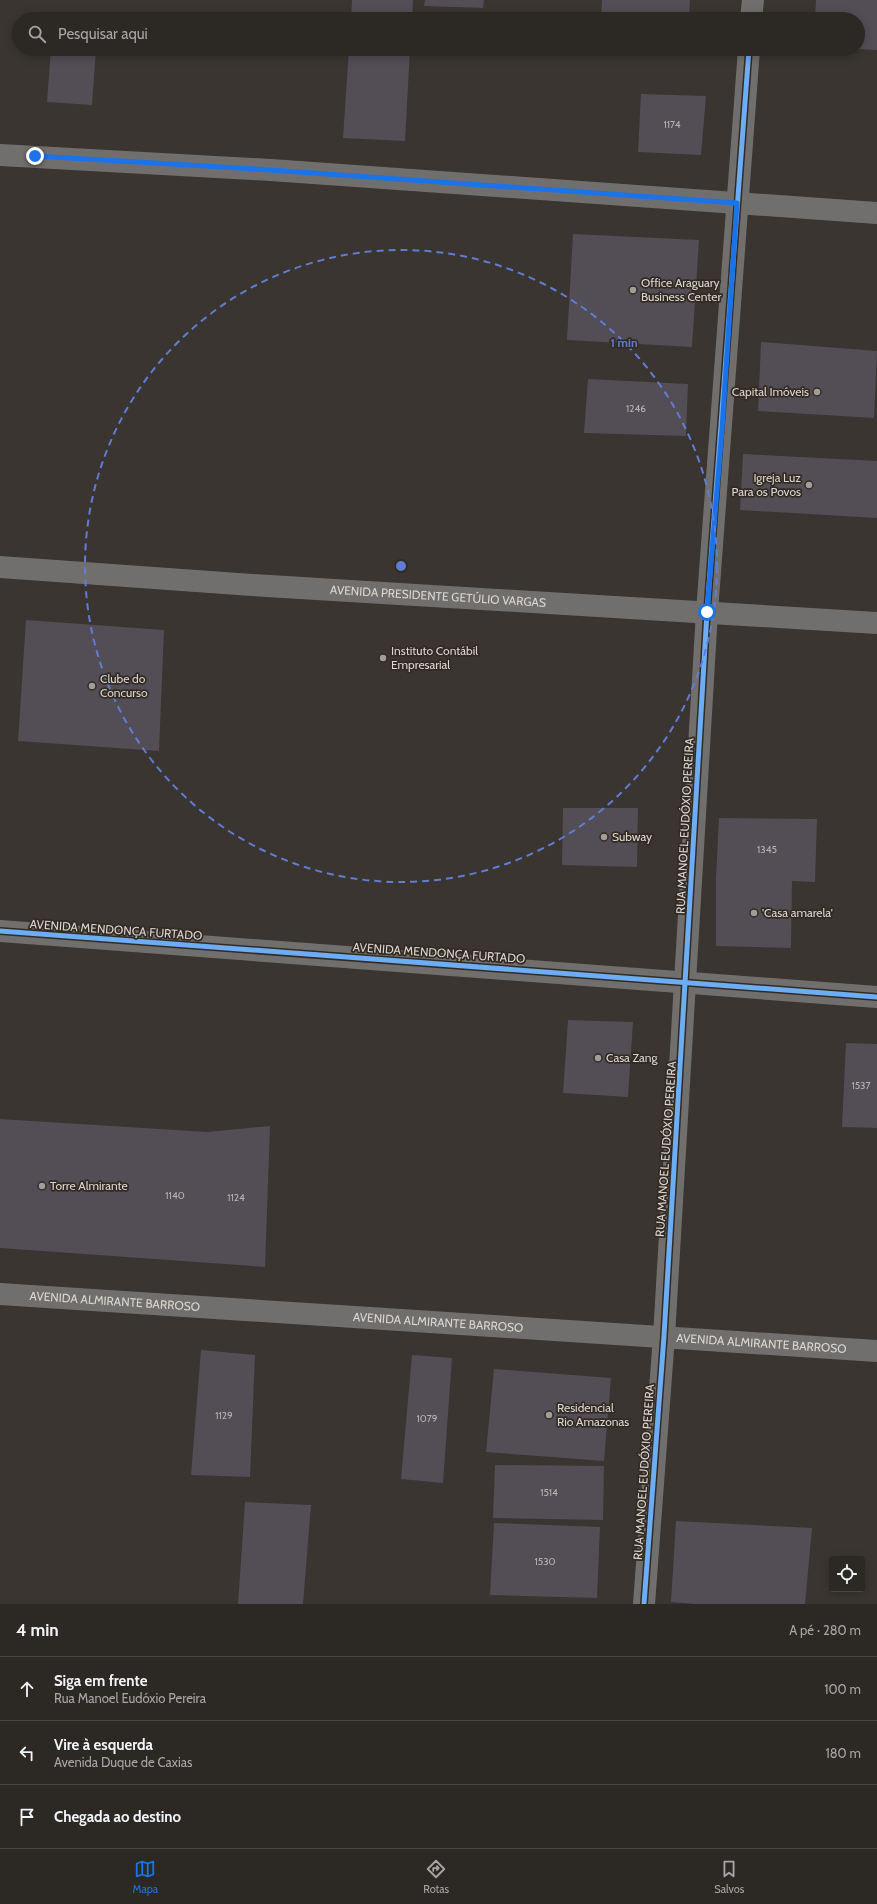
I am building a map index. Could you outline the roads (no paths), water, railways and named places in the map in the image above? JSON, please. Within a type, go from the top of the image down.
[{"type":"street","points":[[752,12],[753,0]]},
{"type":"street","name":"RUA MANOEL EUDÓXIO PEREIRA","points":[[644,1604],[664,1336],[707,612],[722,430],[748,56]]},
{"type":"street","points":[[0,154],[271,170],[877,213]]},
{"type":"street","name":"AVENIDA PRESIDENTE GETÚLIO VARGAS","points":[[0,567],[252,586],[877,623]]},
{"type":"street","name":"AVENIDA MENDONÇA FURTADO","points":[[0,931],[686,981],[877,997]]},
{"type":"street","name":"AVENIDA ALMIRANTE BARROSO","points":[[0,1294],[877,1351]]},
{"type":"place","name":"Office Araguary Business Center","points":[[633,290]]},
{"type":"place","name":"Capital Imóveis","points":[[817,392]]},
{"type":"place","name":"Igreja Luz Para os Povos","points":[[809,485]]},
{"type":"place","name":"Instituto Contábil Empresarial","points":[[383,658]]},
{"type":"place","name":"Clube do Concurso","points":[[92,686]]},
{"type":"place","name":"Subway","points":[[604,837]]},
{"type":"place","name":"'Casa amarela'","points":[[754,913]]},
{"type":"place","name":"Casa Zang","points":[[598,1058]]},
{"type":"place","name":"Torre Almirante","points":[[42,1186]]},
{"type":"place","name":"Residencial Rio Amazonas","points":[[549,1415]]}]
